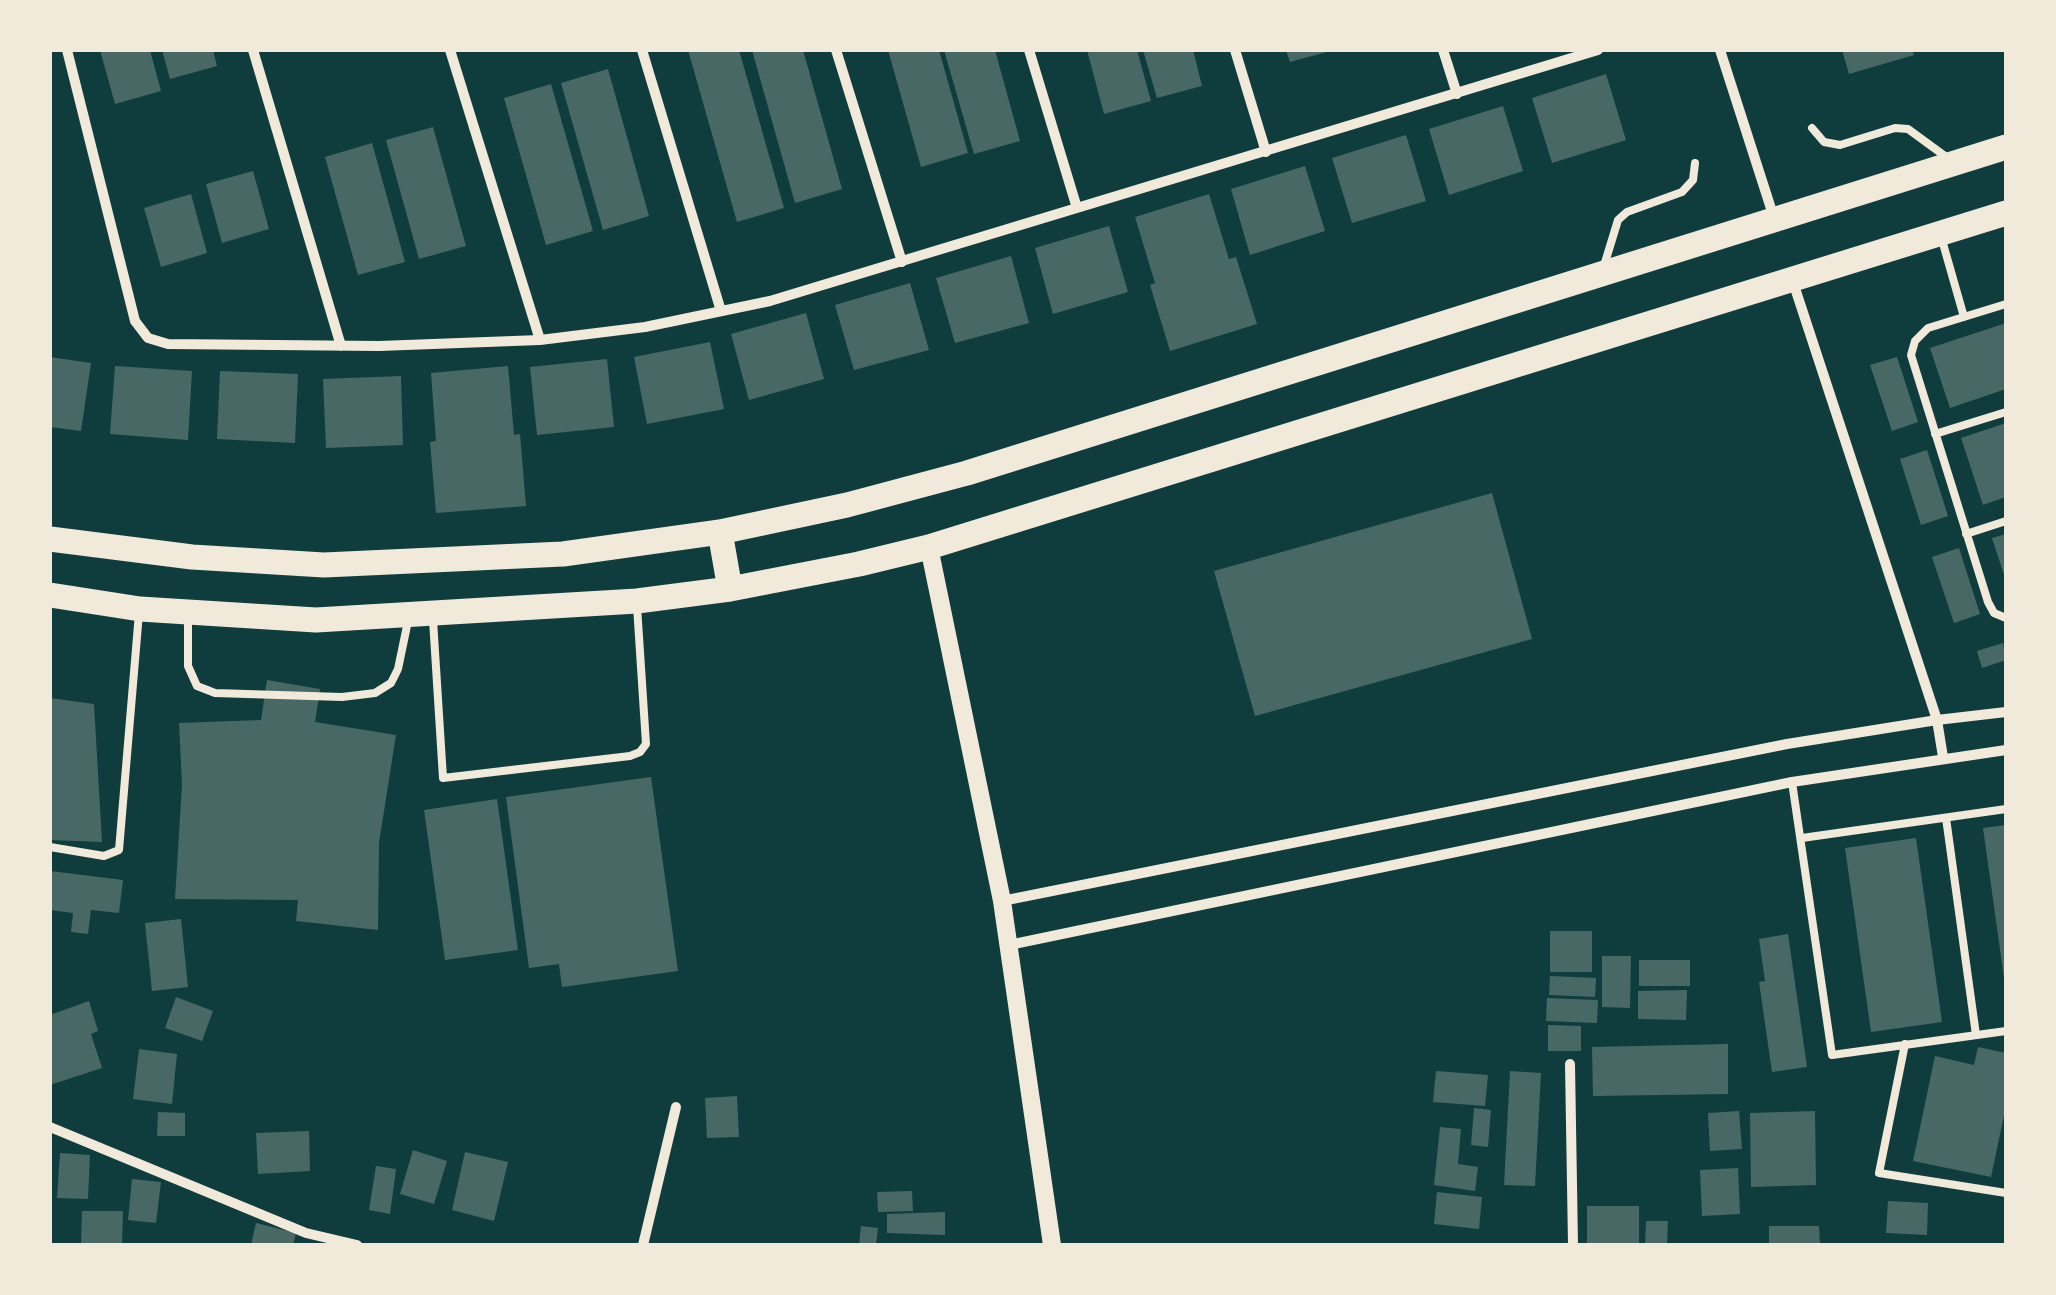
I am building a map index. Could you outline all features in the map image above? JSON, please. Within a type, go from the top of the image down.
[{"type":"main road","points":[[50,539],[192,557],[324,565],[563,554],[720,532],[847,505],[966,473],[2006,147]]},
{"type":"main road","points":[[50,595],[140,609],[316,620],[636,601],[730,589],[929,547],[2006,213]]},
{"type":"main road","points":[[720,532],[730,589]]},
{"type":"street","points":[[67,50],[136,321],[148,338],[168,344],[340,346],[540,340],[645,327],[770,301],[1598,50]]},
{"type":"street","points":[[253,50],[340,346]]},
{"type":"street","points":[[450,50],[540,340]]},
{"type":"street","points":[[642,50],[721,311]]},
{"type":"street","points":[[836,50],[902,262]]},
{"type":"street","points":[[1029,50],[1077,208]]},
{"type":"street","points":[[1235,50],[1266,152]]},
{"type":"street","points":[[1443,50],[1456,94]]},
{"type":"street","points":[[1720,50],[1775,222]]},
{"type":"street","points":[[1792,280],[1938,720],[1943,757]]},
{"type":"street","points":[[929,547],[1002,901],[1052,1245]]},
{"type":"street","points":[[1002,901],[1786,744],[2006,712]]},
{"type":"street","points":[[1009,946],[1792,782],[2006,750]]},
{"type":"street","points":[[1570,1064],[1574,1245]]},
{"type":"street","points":[[643,1245],[676,1106]]},
{"type":"street","points":[[50,1128],[306,1232],[356,1245]]},
{"type":"lane","points":[[1812,128],[1824,142],[1840,145],[1896,128],[1908,129],[1954,163]]},
{"type":"lane","points":[[1602,276],[1618,220],[1627,212],[1682,192],[1693,180],[1694,163]]},
{"type":"lane","points":[[1940,234],[1964,317]]},
{"type":"lane","points":[[2006,304],[1928,328],[1914,341],[1911,355],[1988,602],[1994,613],[2006,618]]},
{"type":"lane","points":[[1934,434],[2006,412]]},
{"type":"lane","points":[[1966,534],[2006,521]]},
{"type":"lane","points":[[421,616],[443,778],[640,752],[646,744],[636,601]]},
{"type":"lane","points":[[50,847],[104,856],[119,850],[140,609]]},
{"type":"lane","points":[[188,613],[188,666],[197,686],[214,693],[342,697],[375,693],[391,683],[421,616]]},
{"type":"lane","points":[[1792,782],[1832,1054],[2006,1031]]},
{"type":"lane","points":[[1802,838],[2006,809]]},
{"type":"lane","points":[[1946,818],[1976,1035]]},
{"type":"lane","points":[[1906,1044],[1879,1172],[2006,1193]]},
{"type":"building","points":[[100,50],[150,50],[161,91],[115,104]]},
{"type":"building","points":[[162,50],[213,50],[217,66],[170,79]]},
{"type":"building","points":[[688,50],[739,50],[784,208],[737,222]]},
{"type":"building","points":[[752,50],[803,50],[842,189],[795,203]]},
{"type":"building","points":[[888,50],[939,50],[968,153],[921,167]]},
{"type":"building","points":[[944,50],[995,50],[1020,141],[974,154]]},
{"type":"building","points":[[1087,50],[1137,50],[1151,101],[1104,114]]},
{"type":"building","points":[[1143,50],[1193,50],[1202,86],[1157,98]]},
{"type":"building","points":[[1286,50],[1330,50],[1330,51],[1290,62]]},
{"type":"building","points":[[1842,50],[1912,50],[1914,55],[1849,74]]},
{"type":"building","points":[[608,69],[649,216],[603,230],[561,83]]},
{"type":"building","points":[[1606,74],[1626,140],[1552,163],[1532,98]]},
{"type":"building","points":[[551,84],[593,231],[546,245],[504,98]]},
{"type":"building","points":[[1503,106],[1523,171],[1449,195],[1429,129]]},
{"type":"building","points":[[433,127],[466,246],[419,259],[386,140]]},
{"type":"building","points":[[1406,135],[1426,201],[1352,223],[1332,158]]},
{"type":"building","points":[[372,143],[405,262],[358,275],[325,157]]},
{"type":"building","points":[[1305,166],[1325,231],[1250,255],[1231,189]]},
{"type":"building","points":[[253,171],[269,229],[222,243],[206,184]]},
{"type":"building","points":[[191,194],[207,253],[161,267],[144,208]]},
{"type":"building","points":[[1209,194],[1229,259],[1236,257],[1257,324],[1170,351],[1135,217]]},
{"type":"building","points":[[1109,226],[1128,292],[1053,314],[1035,248]]},
{"type":"building","points":[[1011,256],[1029,323],[955,343],[936,278]]},
{"type":"building","points":[[910,283],[929,350],[854,370],[835,305]]},
{"type":"building","points":[[806,313],[824,379],[749,400],[731,334]]},
{"type":"building","points":[[2006,323],[2006,389],[1950,408],[1930,348]]},
{"type":"building","points":[[710,342],[724,409],[647,424],[634,357]]},
{"type":"building","points":[[50,357],[91,363],[81,431],[50,427]]},
{"type":"building","points":[[1897,357],[1918,422],[1892,431],[1870,365]]},
{"type":"building","points":[[607,359],[614,427],[537,435],[530,367]]},
{"type":"building","points":[[115,366],[192,371],[188,440],[110,434]]},
{"type":"building","points":[[508,366],[514,435],[520,434],[526,506],[436,513],[430,442],[436,441],[431,373]]},
{"type":"building","points":[[220,371],[298,374],[295,443],[217,439]]},
{"type":"building","points":[[401,376],[403,445],[326,448],[323,379]]},
{"type":"building","points":[[2006,423],[2006,497],[1983,505],[1961,438]]},
{"type":"building","points":[[1927,450],[1948,516],[1921,525],[1900,459]]},
{"type":"building","points":[[1492,493],[1532,639],[1255,716],[1214,571]]},
{"type":"building","points":[[2006,534],[2006,578],[2005,578],[1992,538]]},
{"type":"building","points":[[1959,548],[1980,614],[1954,623],[1932,557]]},
{"type":"building","points":[[2003,643],[2006,660],[1982,668],[1977,651]]},
{"type":"building","points":[[267,680],[320,689],[315,722],[396,735],[379,843],[378,930],[296,921],[298,900],[175,899],[182,784],[179,723],[261,720]]},
{"type":"building","points":[[50,698],[94,704],[102,842],[50,840]]},
{"type":"building","points":[[651,777],[678,971],[562,987],[559,964],[529,968],[506,797]]},
{"type":"building","points":[[497,799],[518,950],[445,960],[424,810]]},
{"type":"building","points":[[2006,825],[2006,977],[2004,978],[1983,828]]},
{"type":"building","points":[[1916,838],[1942,1022],[1871,1032],[1845,848]]},
{"type":"building","points":[[50,871],[123,880],[119,913],[91,910],[88,934],[71,932],[73,913],[50,910]]},
{"type":"building","points":[[181,919],[188,987],[152,991],[145,923]]},
{"type":"building","points":[[1550,931],[1592,931],[1592,972],[1550,972]]},
{"type":"building","points":[[1788,934],[1807,1067],[1772,1072],[1759,982],[1765,981],[1759,939]]},
{"type":"building","points":[[1602,956],[1631,956],[1630,1008],[1602,1007]]},
{"type":"building","points":[[1639,960],[1690,960],[1690,986],[1639,986]]},
{"type":"building","points":[[1550,976],[1596,978],[1595,997],[1549,995]]},
{"type":"building","points":[[1687,990],[1686,1020],[1638,1019],[1638,991]]},
{"type":"building","points":[[176,997],[213,1011],[202,1041],[165,1028]]},
{"type":"building","points":[[1547,998],[1598,1000],[1597,1023],[1546,1021]]},
{"type":"building","points":[[89,1001],[98,1031],[91,1034],[102,1068],[50,1085],[50,1015]]},
{"type":"building","points":[[1548,1025],[1581,1026],[1581,1051],[1548,1051]]},
{"type":"building","points":[[1728,1044],[1728,1094],[1593,1096],[1592,1047]]},
{"type":"building","points":[[1978,1047],[2006,1053],[2006,1106],[1991,1177],[1913,1161],[1935,1056],[1974,1065]]},
{"type":"building","points":[[139,1049],[177,1054],[172,1104],[133,1099]]},
{"type":"building","points":[[1436,1071],[1488,1075],[1485,1106],[1433,1102]]},
{"type":"building","points":[[1510,1071],[1541,1073],[1535,1186],[1504,1185]]},
{"type":"building","points":[[737,1096],[739,1137],[707,1138],[705,1098]]},
{"type":"building","points":[[1474,1108],[1491,1110],[1488,1147],[1471,1145]]},
{"type":"building","points":[[1739,1111],[1742,1149],[1710,1151],[1708,1113]]},
{"type":"building","points":[[1815,1111],[1816,1185],[1751,1187],[1750,1113]]},
{"type":"building","points":[[158,1112],[185,1113],[185,1136],[157,1136]]},
{"type":"building","points":[[1440,1127],[1461,1129],[1458,1164],[1478,1167],[1475,1191],[1434,1185]]},
{"type":"building","points":[[309,1131],[310,1171],[258,1174],[256,1133]]},
{"type":"building","points":[[413,1150],[447,1161],[434,1204],[400,1194]]},
{"type":"building","points":[[465,1152],[508,1162],[494,1221],[452,1210]]},
{"type":"building","points":[[60,1153],[90,1155],[88,1199],[57,1198]]},
{"type":"building","points":[[376,1166],[396,1169],[390,1214],[369,1210]]},
{"type":"building","points":[[1738,1168],[1740,1214],[1702,1216],[1700,1170]]},
{"type":"building","points":[[132,1179],[161,1182],[156,1223],[128,1220]]},
{"type":"building","points":[[912,1191],[913,1211],[878,1212],[877,1192]]},
{"type":"building","points":[[1437,1192],[1482,1197],[1479,1229],[1434,1224]]},
{"type":"building","points":[[1888,1201],[1928,1203],[1927,1235],[1886,1233]]},
{"type":"building","points":[[1587,1206],[1639,1206],[1639,1245],[1587,1245]]},
{"type":"building","points":[[82,1211],[123,1211],[122,1245],[81,1245]]},
{"type":"building","points":[[945,1212],[945,1235],[887,1233],[887,1214]]},
{"type":"building","points":[[1646,1221],[1668,1221],[1667,1245],[1645,1245]]},
{"type":"building","points":[[256,1223],[296,1233],[293,1245],[251,1245]]},
{"type":"building","points":[[861,1226],[878,1228],[876,1245],[859,1245]]},
{"type":"building","points":[[1769,1226],[1819,1226],[1820,1245],[1769,1245]]}]
